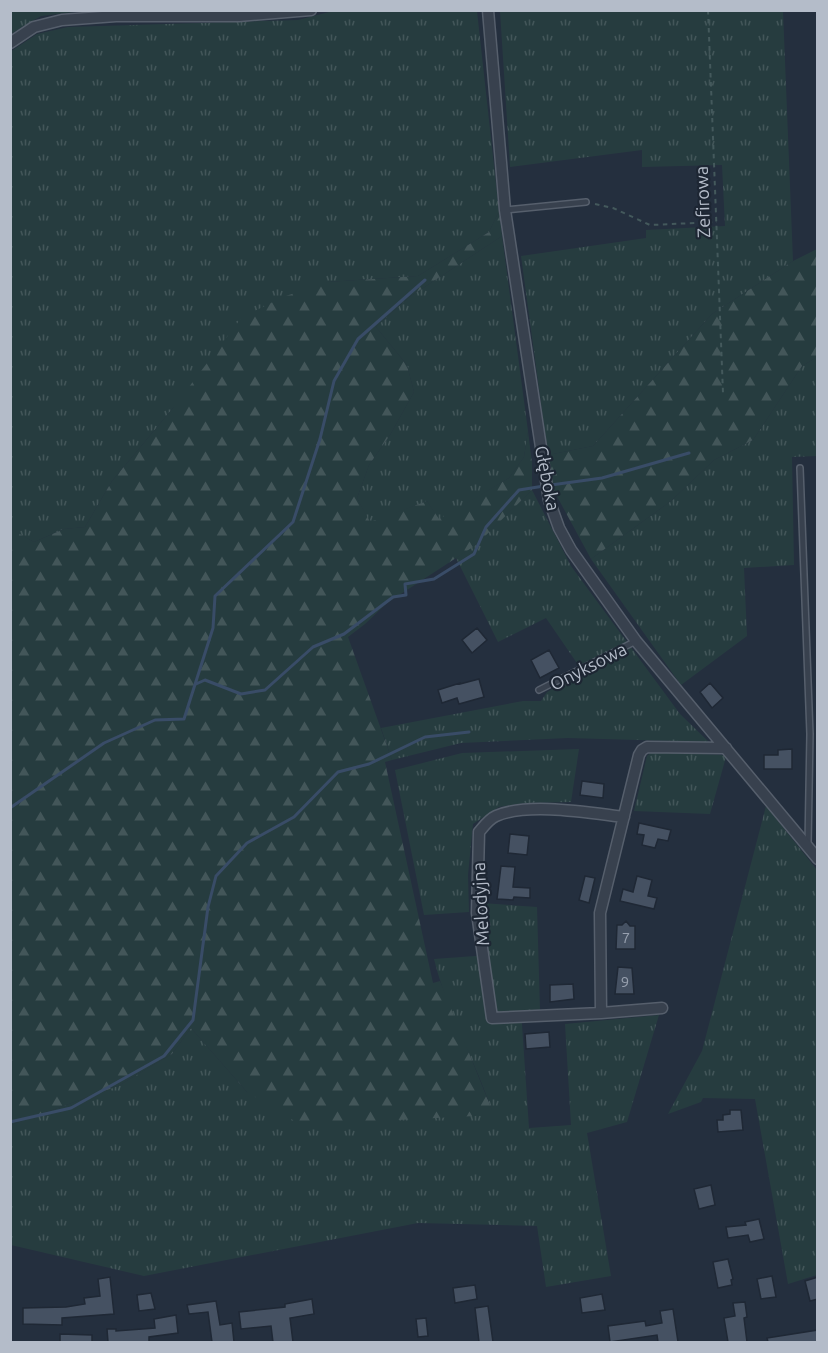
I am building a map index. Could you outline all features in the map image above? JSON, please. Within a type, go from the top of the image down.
[{"type":"street","points":[[10,43],[34,27],[62,20],[116,16],[239,16],[311,10]]},
{"type":"street","name":"Głęboka","points":[[488,10],[505,210],[549,500],[559,528],[571,550],[636,641],[818,859]]},
{"type":"street","points":[[601,1013],[600,913],[639,755],[647,747],[726,748]]},
{"type":"street","name":"Melodyjna","points":[[624,817],[563,809],[529,810],[497,815],[479,832],[477,913],[492,1018],[662,1008]]},
{"type":"lane","points":[[505,210],[586,202]]},
{"type":"lane","points":[[800,468],[810,734],[808,848]]},
{"type":"lane","name":"Onyksowa","points":[[539,690],[636,641]]},
{"type":"path","name":"Zefirowa","points":[[708,10],[723,393]]},
{"type":"path","points":[[586,202],[613,208],[650,225],[717,222]]},
{"type":"green space","points":[[11,10],[73,10],[74,12],[41,16],[11,34]]},
{"type":"green space","points":[[337,10],[477,11],[499,211],[489,232],[418,276],[327,282],[173,408],[112,481],[85,527],[64,529],[34,542],[10,529],[10,52],[37,34],[68,27],[298,20]]},
{"type":"green space","points":[[500,11],[783,11],[793,261],[712,314],[593,446],[548,455],[521,256],[646,238],[646,230],[725,226],[722,165],[642,167],[642,150],[510,167]]},
{"type":"green space","points":[[499,211],[502,236],[408,298],[376,327],[407,365],[414,392],[390,435],[369,465],[357,498],[370,522],[427,501],[439,519],[509,478],[524,457],[528,431],[532,463],[532,490],[476,545],[387,603],[348,637],[392,760],[385,762],[433,983],[440,981],[494,1115],[301,1125],[247,1092],[191,1028],[172,1054],[118,1086],[11,1125],[11,529],[34,542],[64,529],[85,527],[112,481],[173,408],[242,317],[283,297],[327,282],[418,276],[489,232]]},
{"type":"green space","points":[[502,236],[528,431],[524,457],[509,478],[439,520],[427,501],[370,523],[357,498],[369,465],[390,435],[414,392],[407,365],[376,327],[408,298]]},
{"type":"green space","points":[[817,249],[817,357],[802,366],[753,440],[714,460],[671,501],[591,559],[553,489],[548,455],[593,446],[712,314],[793,261]]},
{"type":"green space","points":[[817,357],[817,456],[792,457],[794,565],[744,568],[747,636],[681,685],[591,559],[671,501],[714,460],[753,440],[802,366]]},
{"type":"green space","points":[[532,490],[571,566],[680,714],[709,742],[568,738],[461,743],[392,760],[381,728],[523,701],[541,701],[547,692],[583,672],[546,618],[498,642],[456,558],[476,544]]},
{"type":"green space","points":[[579,749],[571,802],[525,803],[499,807],[473,824],[468,875],[469,912],[424,915],[395,770],[462,753]]},
{"type":"green space","points":[[652,752],[726,757],[710,814],[634,811],[647,756]]},
{"type":"green space","points":[[766,806],[817,870],[817,1275],[788,1284],[755,1099],[703,1098],[701,1102],[668,1114],[702,1051]]},
{"type":"green space","points":[[482,903],[537,907],[540,1010],[521,1010],[529,1128],[571,1125],[565,1024],[659,1015],[627,1122],[587,1133],[611,1276],[546,1287],[537,1226],[418,1223],[144,1276],[11,1245],[11,1125],[118,1086],[172,1054],[191,1028],[247,1092],[405,1119],[493,1114],[446,999],[434,959],[489,955]]},
{"type":"building","points":[[477,628],[487,640],[472,653],[462,640]]},
{"type":"building","points":[[549,650],[559,668],[540,678],[531,660]]},
{"type":"building","points":[[479,679],[484,697],[459,704],[457,698],[442,703],[438,690]]},
{"type":"building","points":[[710,683],[723,698],[712,708],[700,692]]},
{"type":"building","points":[[792,749],[792,769],[764,769],[764,755],[778,755],[778,750]]},
{"type":"building","points":[[582,781],[604,784],[603,798],[580,795]]},
{"type":"building","points":[[639,823],[671,830],[668,841],[658,839],[655,848],[642,845],[644,835],[637,834]]},
{"type":"building","points":[[510,834],[529,836],[527,855],[508,853]]},
{"type":"building","points":[[501,866],[515,867],[513,887],[530,888],[530,898],[497,899]]},
{"type":"building","points":[[585,876],[595,878],[589,903],[579,900]]},
{"type":"building","points":[[637,876],[652,880],[648,896],[657,898],[654,909],[620,901],[623,889],[633,892]]},
{"type":"building","points":[[626,921],[630,926],[635,926],[635,949],[616,949],[617,925],[622,925]]},
{"type":"building","points":[[618,967],[632,968],[634,994],[615,994]]},
{"type":"building","points":[[573,984],[574,999],[550,1002],[550,985]]},
{"type":"building","points":[[549,1032],[550,1047],[526,1049],[525,1034]]},
{"type":"building","points":[[730,1110],[741,1110],[743,1130],[718,1132],[717,1120],[723,1120],[723,1115],[730,1114]]},
{"type":"building","points":[[711,1185],[715,1205],[699,1209],[694,1189]]},
{"type":"building","points":[[759,1219],[764,1239],[750,1242],[748,1235],[728,1238],[726,1227],[746,1225],[745,1222]]},
{"type":"building","points":[[728,1259],[733,1279],[731,1280],[732,1285],[718,1288],[713,1262]]},
{"type":"building","points":[[772,1276],[776,1297],[761,1299],[757,1279]]},
{"type":"building","points":[[110,1277],[114,1314],[62,1318],[62,1325],[23,1324],[23,1308],[85,1304],[84,1298],[100,1296],[98,1279]]},
{"type":"building","points":[[818,1277],[818,1299],[810,1301],[805,1281]]},
{"type":"building","points":[[475,1285],[477,1299],[455,1303],[453,1288]]},
{"type":"building","points":[[151,1293],[155,1309],[139,1311],[137,1295]]},
{"type":"building","points":[[602,1294],[605,1310],[582,1313],[580,1298]]},
{"type":"building","points":[[312,1299],[314,1314],[290,1318],[293,1342],[273,1342],[271,1326],[241,1329],[239,1312],[285,1307],[285,1304]]},
{"type":"building","points":[[216,1301],[220,1325],[232,1323],[234,1342],[212,1342],[208,1312],[189,1314],[187,1305]]},
{"type":"building","points":[[745,1302],[747,1342],[728,1342],[724,1318],[735,1316],[733,1303]]},
{"type":"building","points":[[488,1306],[493,1342],[479,1342],[475,1308]]},
{"type":"building","points":[[673,1309],[678,1342],[658,1342],[657,1335],[610,1342],[608,1326],[645,1321],[646,1326],[662,1323],[660,1311]]},
{"type":"building","points":[[176,1315],[178,1333],[149,1337],[149,1342],[108,1342],[107,1329],[116,1329],[116,1331],[155,1328],[154,1319]]},
{"type":"building","points":[[426,1318],[428,1336],[418,1337],[416,1319]]},
{"type":"building","points":[[818,1330],[818,1342],[768,1342],[767,1338]]},
{"type":"building","points":[[60,1334],[92,1335],[92,1342],[60,1342]]},
{"type":"waterway","points":[[10,808],[104,743],[155,720],[184,719],[213,628],[215,596],[293,522],[320,439],[334,381],[358,339],[425,280]]},
{"type":"waterway","points":[[551,485],[602,478],[689,453]]},
{"type":"waterway","points":[[196,684],[205,680],[241,694],[265,690],[313,647],[344,634],[393,597],[406,595],[405,584],[434,579],[474,554],[486,527],[519,490],[544,486]]},
{"type":"waterway","points":[[10,1122],[71,1108],[164,1056],[193,1020],[208,907],[216,876],[247,843],[294,817],[338,772],[369,764],[425,737],[469,732]]}]
